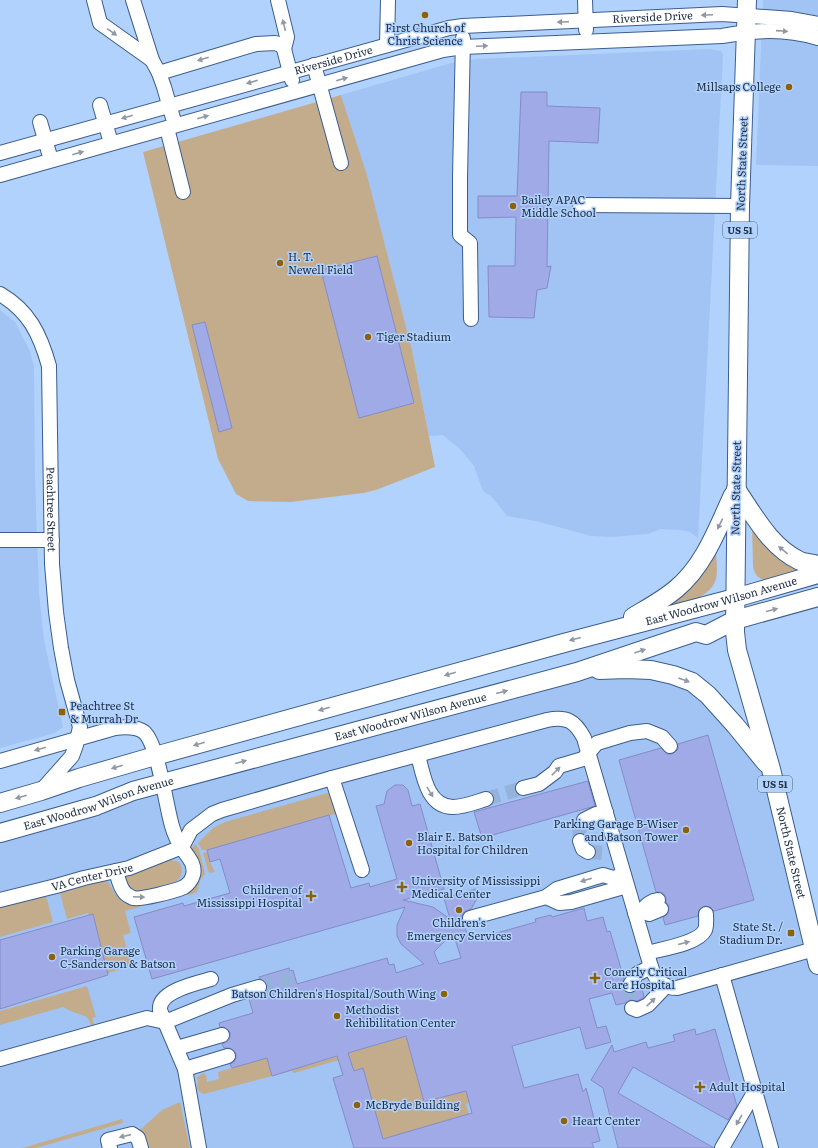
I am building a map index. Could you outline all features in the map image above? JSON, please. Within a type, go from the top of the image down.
[{"type":"main road","name":"North State Street","points":[[746,16],[740,206],[734,598],[737,650],[771,769],[816,954]]},
{"type":"main road","points":[[605,631],[656,604],[678,588],[692,572],[709,546],[736,489],[768,535],[783,551],[801,561],[818,564]]},
{"type":"main road","name":"East Woodrow Wilson Avenue","points":[[0,802],[155,756],[605,631],[734,598],[818,574]]},
{"type":"main road","name":"East Woodrow Wilson Avenue","points":[[0,833],[96,806],[133,791],[577,672],[696,632],[706,635],[735,620],[818,598]]},
{"type":"main road","points":[[577,672],[626,669],[651,670],[673,675],[692,682],[708,695],[771,769]]},
{"type":"street","points":[[94,0],[100,23],[152,60]]},
{"type":"street","points":[[133,0],[152,60],[159,73],[170,105],[171,126],[183,192]]},
{"type":"street","points":[[278,0],[287,37],[284,49]]},
{"type":"street","points":[[387,45],[388,0]]},
{"type":"street","points":[[585,0],[586,42]]},
{"type":"street","name":"Riverside Drive","points":[[0,153],[449,28],[463,26],[722,14],[746,16]]},
{"type":"street","points":[[746,16],[792,19],[818,24]]},
{"type":"street","points":[[746,16],[765,30],[795,32],[818,38]]},
{"type":"street","name":"Riverside Drive","points":[[0,175],[443,50],[463,47],[722,36],[746,16]]},
{"type":"street","points":[[463,26],[460,235],[470,243],[471,319]]},
{"type":"street","points":[[159,73],[256,44],[275,43],[281,45],[284,49],[295,92]]},
{"type":"street","points":[[314,65],[341,162]]},
{"type":"street","points":[[100,106],[111,143]]},
{"type":"street","points":[[40,122],[51,160]]},
{"type":"street","points":[[580,205],[740,206]]},
{"type":"street","name":"Peachtree Street","points":[[0,294],[19,307],[28,318],[44,348],[49,366],[52,540],[56,612],[65,667],[80,727],[78,739],[72,756],[41,791]]},
{"type":"street","points":[[0,540],[52,540]]},
{"type":"street","points":[[182,847],[191,830],[212,814],[242,804],[553,718],[570,720],[575,724],[584,738],[606,812],[611,852],[621,879],[638,912],[648,960],[652,972],[659,982],[666,986],[677,988],[722,975],[816,954]]},
{"type":"street","points":[[0,761],[115,728],[126,727],[144,732],[150,740],[155,756],[163,783],[172,826],[182,847],[190,858],[193,875],[185,886],[146,898],[134,898],[125,893],[116,871]]},
{"type":"street","points":[[523,788],[540,784],[555,772],[559,766],[582,759],[597,743],[630,733],[647,731],[655,734],[657,740],[664,748]]},
{"type":"street","points":[[418,755],[427,787],[435,799],[451,807],[486,799]]},
{"type":"street","points":[[332,778],[362,870]]},
{"type":"street","points":[[584,820],[596,814],[606,812]]},
{"type":"street","points":[[580,840],[583,849],[588,852]]},
{"type":"street","name":"VA Center Drive","points":[[0,900],[129,868],[182,847]]},
{"type":"street","points":[[470,918],[546,897],[559,903],[572,902],[621,879]]},
{"type":"street","points":[[638,912],[649,914],[659,904]]},
{"type":"street","points":[[630,985],[648,960],[699,937],[704,931],[706,925],[706,914]]},
{"type":"street","points":[[722,975],[771,1148]]},
{"type":"street","points":[[199,1148],[186,1069],[160,1011],[161,1004],[166,996],[186,986],[211,979]]},
{"type":"street","points":[[632,1008],[637,1010],[648,1005],[666,986]]},
{"type":"street","points":[[0,1058],[147,1018],[166,1022],[232,995],[259,987]]},
{"type":"street","points":[[177,1048],[222,1035]]},
{"type":"street","points":[[186,1069],[228,1056]]},
{"type":"street","points":[[722,1148],[755,1091]]},
{"type":"street","points":[[110,1148],[108,1140],[132,1134],[138,1138],[141,1148]]},
{"type":"shaded area","name":"Millsaps College","points":[[763,0],[818,0],[818,166],[756,165]]},
{"type":"shaded area","points":[[709,49],[721,51],[723,55],[698,538],[690,532],[660,529],[648,534],[612,537],[591,536],[536,521],[507,516],[492,497],[483,491],[474,466],[460,449],[443,435],[429,436],[412,350],[367,175],[341,95],[451,63],[476,59]]},
{"type":"shaded area","name":"H. T. Newell Field","points":[[341,95],[367,175],[412,350],[435,467],[376,490],[363,493],[291,502],[248,501],[236,494],[218,459],[143,152]]},
{"type":"shaded area","points":[[0,310],[15,322],[30,351],[34,367],[35,478],[39,593],[44,640],[63,727],[55,733],[0,748]]},
{"type":"shaded area","points":[[752,523],[804,572],[764,580],[758,577],[753,567]]},
{"type":"shaded area","points":[[716,548],[717,576],[712,586],[706,593],[690,601],[655,611]]},
{"type":"shaded area","name":"University of Mississippi Medical Center","points":[[577,672],[692,682],[771,769],[818,942],[818,1148],[0,1148],[0,832]]},
{"type":"shaded area","points":[[331,792],[338,813],[207,850],[202,850],[198,843],[213,828],[225,822]]},
{"type":"shaded area","points":[[195,844],[199,849],[205,874],[200,881],[197,892],[190,895],[184,893],[192,848]]},
{"type":"shaded area","points":[[207,852],[215,872],[210,873],[208,871],[203,853]]},
{"type":"shaded area","points":[[171,860],[179,862],[182,871],[181,876],[175,882],[148,890],[132,892],[122,879],[125,874]]},
{"type":"shaded area","points":[[103,880],[108,882],[120,900],[128,904],[140,905],[140,907],[125,911],[131,933],[123,935],[131,963],[133,962],[134,965],[105,974],[88,913],[67,919],[60,893],[61,889]]},
{"type":"shaded area","points":[[46,896],[53,922],[0,937],[0,903]]},
{"type":"shaded area","points":[[87,986],[96,1017],[92,1018],[95,1027],[91,1025],[85,1016],[63,1007],[0,1025],[0,1011]]},
{"type":"shaded area","points":[[406,1036],[424,1102],[466,1091],[470,1103],[466,1104],[469,1114],[383,1139],[363,1068],[354,1071],[352,1067],[341,1070],[339,1060],[294,1073],[291,1071],[204,1094],[197,1089],[198,1080],[196,1078],[203,1073],[206,1075],[207,1082],[219,1079],[218,1072],[267,1058],[272,1076]]},
{"type":"shaded area","points":[[180,1102],[190,1148],[145,1148],[138,1132],[162,1110]]},
{"type":"shaded area","points":[[122,1119],[123,1123],[36,1148],[22,1148]]},
{"type":"building","name":"Bailey APAC Middle School","points":[[521,92],[547,92],[547,106],[600,108],[598,143],[549,141],[547,267],[551,266],[547,288],[537,290],[534,318],[489,317],[488,266],[515,266],[516,217],[478,218],[478,196],[517,196]]},
{"type":"building","name":"Tiger Stadium","points":[[377,256],[414,403],[359,418],[321,270]]},
{"type":"building","points":[[205,322],[232,428],[219,432],[192,325]]},
{"type":"building","name":"Parking Garage B-Wiser and Batson Tower","points":[[708,735],[754,900],[714,911],[710,907],[705,906],[699,910],[698,916],[665,925],[663,917],[668,914],[669,906],[666,902],[664,894],[656,892],[619,760],[661,748],[667,754],[672,754],[678,749],[678,744]]},
{"type":"building","points":[[588,781],[595,806],[482,838],[474,812]]},
{"type":"building","points":[[395,785],[403,785],[408,790],[412,806],[420,804],[444,889],[403,900],[433,907],[450,919],[444,898],[476,889],[478,897],[471,909],[464,912],[462,916],[468,938],[471,937],[472,940],[536,922],[535,919],[551,915],[552,917],[584,908],[587,921],[603,917],[607,932],[610,931],[624,979],[622,989],[630,993],[642,988],[644,997],[637,1001],[630,1000],[616,1005],[612,993],[589,999],[597,1028],[606,1026],[611,1042],[586,1049],[580,1027],[512,1046],[524,1088],[578,1074],[583,1092],[586,1088],[600,1141],[592,1143],[594,1148],[354,1148],[333,1078],[343,1075],[337,1056],[272,1076],[267,1058],[232,1068],[230,1064],[234,1062],[236,1053],[230,1048],[224,1048],[222,1044],[228,1041],[230,1032],[224,1027],[220,1027],[219,1023],[253,1013],[249,999],[262,995],[267,989],[265,981],[259,977],[289,968],[290,971],[293,970],[297,984],[387,958],[389,965],[394,964],[396,973],[424,964],[401,944],[397,936],[397,925],[405,907],[152,979],[134,917],[183,903],[184,906],[230,893],[220,859],[210,862],[207,850],[329,815],[351,888],[369,883],[370,887],[397,879],[376,806],[384,804],[387,791]],"holes":[[[455,939],[461,958],[439,964],[434,952],[445,941]],[[406,1036],[424,1102],[466,1091],[472,1113],[383,1139],[363,1068],[354,1071],[348,1053]]]},
{"type":"building","name":"Parking Garage C-Sanderson & Batson","points":[[93,914],[108,975],[0,1009],[0,940]]},
{"type":"building","name":"Adult Hospital","points":[[695,1029],[696,1035],[715,1029],[737,1106],[728,1120],[633,1067],[618,1093],[714,1148],[618,1148],[603,1088],[591,1080],[612,1045],[614,1052],[646,1042],[648,1048],[675,1041],[673,1035]]},
{"type":"tunnel","points":[[486,799],[523,788]]},
{"type":"tunnel","points":[[580,841],[579,826],[584,820]]},
{"type":"tunnel","points":[[588,852],[605,853]]},
{"type":"tunnel","points":[[259,987],[295,977]]},
{"type":"tunnel","points":[[630,985],[629,1000],[632,1008]]},
{"type":"place","name":"First Church of Christ Science","points":[[425,15]]},
{"type":"place","name":"Millsaps College","points":[[789,87]]},
{"type":"place","name":"Bailey APAC Middle School","points":[[513,206]]},
{"type":"place","name":"H. T. Newell Field","points":[[280,263]]},
{"type":"place","name":"Tiger Stadium","points":[[368,337]]},
{"type":"place","name":"Peachtree St & Murrah Dr","points":[[62,712]]},
{"type":"place","name":"Parking Garage B-Wiser and Batson Tower","points":[[686,830]]},
{"type":"place","name":"Blair E. Batson Hospital for Children","points":[[409,843]]},
{"type":"place","name":"University of Mississippi Medical Center","points":[[402,887]]},
{"type":"place","name":"Children of Mississippi Hospital","points":[[311,896]]},
{"type":"place","name":"Children's Emergency Services","points":[[459,910]]},
{"type":"place","name":"State St. / Stadium Dr.","points":[[791,933]]},
{"type":"place","name":"Parking Garage C-Sanderson & Batson","points":[[52,957]]},
{"type":"place","name":"Conerly Critical Care Hospital","points":[[595,978]]},
{"type":"place","name":"Batson Children's Hospital/South Wing","points":[[444,994]]},
{"type":"place","name":"Methodist Rehibilitation Center","points":[[337,1016]]},
{"type":"place","name":"Adult Hospital","points":[[700,1087]]},
{"type":"place","name":"McBryde Building","points":[[357,1105]]},
{"type":"place","name":"Heart Center","points":[[564,1121]]}]
